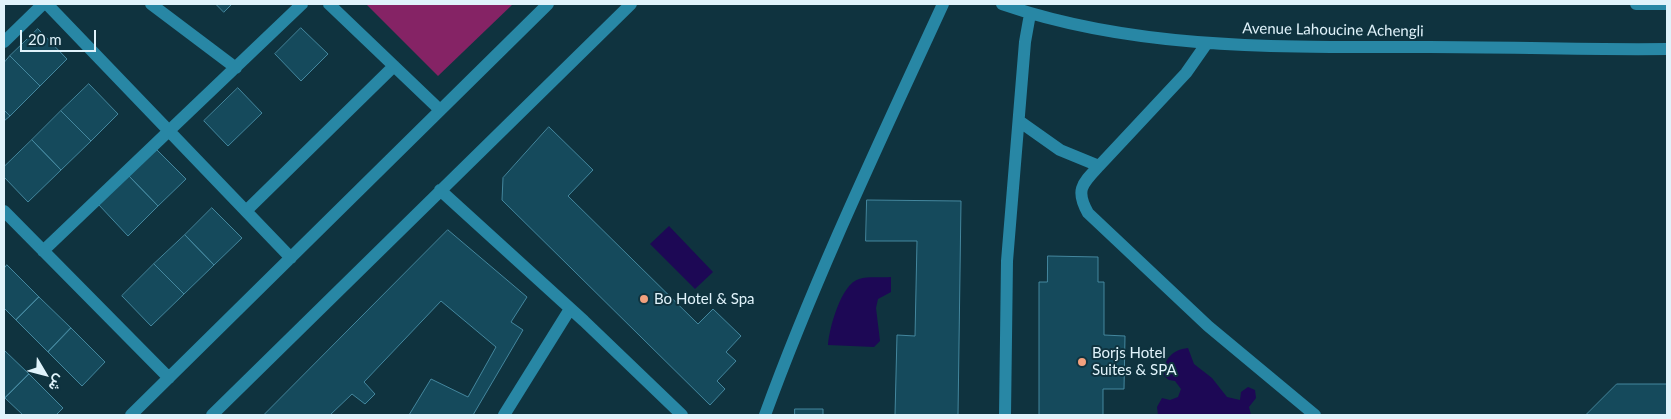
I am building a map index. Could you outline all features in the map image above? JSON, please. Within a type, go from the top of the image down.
[{"type":"street","points":[[4,42],[42,4]]},
{"type":"street","points":[[151,4],[236,68]]},
{"type":"street","points":[[43,251],[302,4]]},
{"type":"street","points":[[329,4],[440,110]]},
{"type":"street","points":[[131,415],[548,4]]},
{"type":"street","points":[[212,415],[631,4]]},
{"type":"street","points":[[765,415],[856,195],[943,4]]},
{"type":"street","name":"Avenue Lahoucine Achengli","points":[[1002,4],[1030,14],[1098,30],[1207,43],[1338,47],[1667,49]]},
{"type":"street","points":[[1636,4],[1667,4]]},
{"type":"street","points":[[54,7],[291,258]]},
{"type":"street","points":[[1005,415],[1007,261],[1025,42],[1030,14]]},
{"type":"street","points":[[1207,43],[1186,73],[1099,166],[1081,190],[1080,200],[1088,213],[1208,326],[1315,415]]},
{"type":"street","points":[[247,210],[394,66]]},
{"type":"street","points":[[1020,121],[1060,150],[1099,166]]},
{"type":"street","points":[[440,190],[682,415]]},
{"type":"street","points":[[4,211],[169,378]]},
{"type":"street","points":[[504,415],[570,309]]},
{"type":"shaded area","points":[[366,4],[513,4],[438,76]]},
{"type":"shaded area","points":[[669,226],[713,272],[695,289],[650,244]]},
{"type":"shaded area","points":[[891,277],[891,292],[878,299],[876,308],[880,341],[874,347],[828,345],[837,308],[847,289],[859,279]]},
{"type":"shaded area","points":[[1188,348],[1194,364],[1212,378],[1227,397],[1240,400],[1241,392],[1248,387],[1255,390],[1256,398],[1249,407],[1251,415],[1158,415],[1157,407],[1162,398],[1170,400],[1178,397],[1181,389],[1175,381],[1169,380],[1164,376],[1167,360],[1173,353]]},
{"type":"building","points":[[216,4],[232,4],[224,12]]},
{"type":"building","points":[[301,28],[328,54],[301,81],[275,54]]},
{"type":"building","points":[[38,29],[67,59],[40,86],[10,56]]},
{"type":"building","points":[[10,56],[40,86],[10,116],[4,110],[4,63]]},
{"type":"building","points":[[89,84],[118,114],[91,141],[61,111]]},
{"type":"building","points":[[238,88],[262,113],[228,146],[204,121]]},
{"type":"building","points":[[4,110],[10,116],[4,121]]},
{"type":"building","points":[[61,111],[91,141],[61,170],[32,140]]},
{"type":"building","points":[[549,127],[593,170],[568,196],[698,324],[713,309],[741,336],[726,352],[736,361],[717,381],[725,389],[710,405],[502,200],[503,178]]},
{"type":"building","points":[[32,140],[61,170],[28,202],[4,177],[4,167]]},
{"type":"building","points":[[156,149],[186,179],[158,206],[129,176]]},
{"type":"building","points":[[129,176],[158,206],[128,236],[99,205]]},
{"type":"building","points":[[867,200],[961,201],[958,415],[895,415],[897,335],[915,336],[917,241],[866,241]]},
{"type":"building","points":[[212,208],[242,238],[214,265],[185,235]]},
{"type":"building","points":[[448,230],[527,297],[511,322],[523,330],[473,415],[409,415],[431,379],[468,397],[496,347],[441,301],[364,382],[375,394],[365,404],[352,394],[330,415],[264,415]]},
{"type":"building","points":[[185,235],[214,265],[184,294],[154,264]]},
{"type":"building","name":"Borjs Hotel Suites & SPA","points":[[1048,256],[1098,257],[1098,282],[1104,282],[1104,335],[1125,336],[1124,389],[1103,389],[1103,415],[1039,415],[1039,282],[1047,282]]},
{"type":"building","points":[[154,264],[184,294],[151,326],[122,296]]},
{"type":"building","points":[[7,265],[39,297],[16,320],[4,308],[4,269]]},
{"type":"building","points":[[39,297],[71,328],[48,352],[16,320]]},
{"type":"building","points":[[71,328],[105,362],[82,386],[48,352]]},
{"type":"building","points":[[4,350],[29,374],[5,398],[4,396]]},
{"type":"building","points":[[29,374],[63,408],[56,415],[23,415],[5,398]]},
{"type":"building","points":[[1617,384],[1667,384],[1667,415],[1586,415]]},
{"type":"building","points":[[795,409],[823,409],[823,415],[795,415]]},
{"type":"place","name":"Bo Hotel & Spa","points":[[644,299]]},
{"type":"place","name":"Borjs Hotel Suites & SPA","points":[[1082,362]]}]
